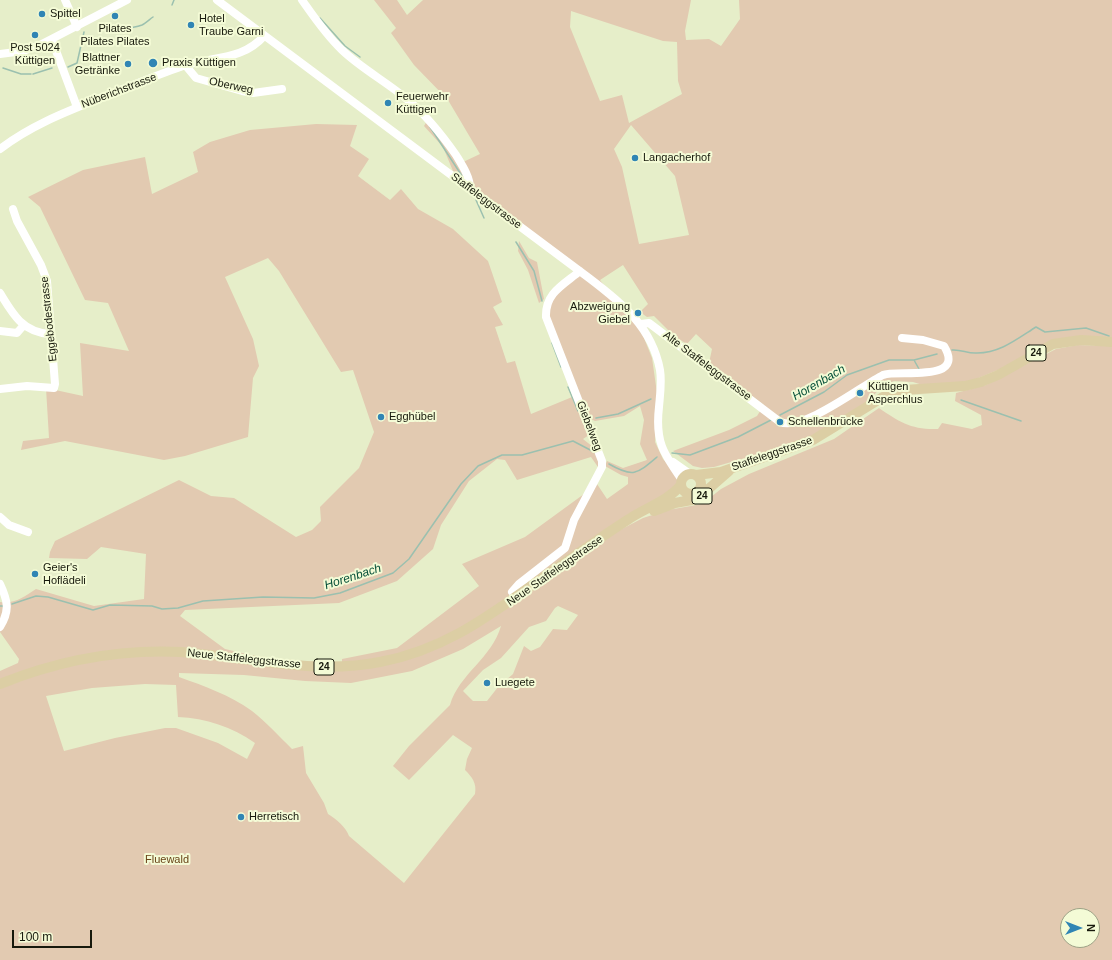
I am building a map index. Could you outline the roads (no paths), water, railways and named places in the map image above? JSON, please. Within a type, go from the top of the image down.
[{"type":"main road","name":"Staffeleggstrasse","points":[[687,479],[721,472],[814,440],[883,397],[904,390],[965,386],[981,382],[998,375],[1053,344],[1081,340],[1112,342]]},
{"type":"main road","name":"24","points":[[616,529],[663,507],[697,500],[732,468]]},
{"type":"main road","name":"Staffeleggstrasse","points":[[701,488],[721,472]]},
{"type":"main road","points":[[687,479],[701,480],[701,488],[695,494],[688,494],[683,490],[687,479]]},
{"type":"main road","name":"Neue Staffeleggstrasse","points":[[0,684],[27,673],[68,662],[135,652],[181,652],[289,665],[337,668],[380,663],[407,656],[449,640],[482,622],[561,565],[629,519],[672,494],[687,479]]},
{"type":"main road","name":"24","points":[[663,507],[674,498],[688,494]]},
{"type":"street","points":[[65,0],[77,27]]},
{"type":"street","points":[[0,54],[23,51],[52,40],[127,0]]},
{"type":"street","name":"Staffeleggstrasse","points":[[217,0],[470,188],[622,304],[641,324],[648,336],[660,370],[657,433],[660,445],[667,456],[687,479]]},
{"type":"street","points":[[302,0],[323,29],[342,50],[408,99],[422,113],[446,140],[461,163],[470,182],[470,188]]},
{"type":"street","name":"Nüberichstrasse","points":[[0,149],[28,130],[77,107],[186,66],[243,52],[252,48],[264,36]]},
{"type":"street","points":[[52,40],[77,107]]},
{"type":"street","name":"Oberweg","points":[[186,66],[196,78],[242,91],[253,93],[282,89]]},
{"type":"street","name":"Eggebodestrasse","points":[[0,389],[27,386],[54,388],[55,375],[50,334],[48,288],[45,274],[13,209]]},
{"type":"street","name":"Giebelweg","points":[[512,592],[519,584],[565,548],[574,520],[602,467],[602,461],[546,317],[545,308],[550,296],[580,271]]},
{"type":"street","points":[[0,293],[16,319],[23,326],[40,333],[50,334]]},
{"type":"street","name":"Alte Staffeleggstrasse","points":[[641,324],[649,323],[784,424],[793,423],[828,409],[890,372],[928,373],[937,371],[946,364],[948,358],[944,346],[923,340],[902,338]]},
{"type":"street","points":[[0,331],[17,333],[23,326]]},
{"type":"street","points":[[0,517],[9,525],[28,532]]},
{"type":"street","points":[[0,584],[7,599],[8,610],[0,627]]},
{"type":"waterway","points":[[172,5],[174,0]]},
{"type":"waterway","points":[[101,27],[115,29],[133,27],[142,25],[153,17]]},
{"type":"waterway","points":[[320,18],[345,46],[360,57]]},
{"type":"waterway","points":[[68,67],[77,63],[84,32]]},
{"type":"waterway","points":[[3,68],[21,74],[31,74]]},
{"type":"waterway","points":[[33,74],[52,68]]},
{"type":"waterway","points":[[430,127],[462,176]]},
{"type":"waterway","points":[[476,200],[484,218]]},
{"type":"waterway","points":[[516,242],[534,271],[542,301]]},
{"type":"waterway","points":[[952,350],[974,353],[993,351],[1001,348],[1036,327],[1045,332],[1086,328],[1109,336]]},
{"type":"waterway","points":[[552,343],[561,367]]},
{"type":"waterway","name":"Horenbach","points":[[780,415],[824,392],[847,375],[889,360],[914,360],[937,354]]},
{"type":"waterway","points":[[914,360],[919,369]]},
{"type":"waterway","points":[[568,387],[578,411]]},
{"type":"waterway","points":[[596,418],[618,414],[651,399]]},
{"type":"waterway","points":[[961,400],[1021,421]]},
{"type":"waterway","name":"Horenbach","points":[[672,453],[690,455],[738,437],[771,420]]},
{"type":"waterway","name":"Horenbach","points":[[12,604],[36,596],[48,597],[93,610],[110,605],[152,606],[162,609],[178,608],[203,601],[263,597],[314,598],[340,593],[393,573],[409,559],[461,484],[478,466],[502,455],[522,455],[573,441],[596,453]]},
{"type":"waterway","name":"Horenbach","points":[[609,464],[624,471],[634,472],[644,467],[657,457]]},
{"type":"place","name":"Spittel","points":[[42,14]]},
{"type":"place","name":"Pilates Pilates Pilates","points":[[115,16]]},
{"type":"place","name":"Hotel Traube Garni","points":[[191,25]]},
{"type":"place","name":"Post 5024 Küttigen","points":[[35,35]]},
{"type":"place","name":"Praxis Küttigen","points":[[153,63]]},
{"type":"place","name":"Blattner Getränke","points":[[128,64]]},
{"type":"place","name":"Feuerwehr Küttigen","points":[[388,103]]},
{"type":"place","name":"Langacherhof","points":[[635,158]]},
{"type":"place","name":"Abzweigung Giebel","points":[[638,313]]},
{"type":"place","name":"Küttigen Asperchlus","points":[[860,393]]},
{"type":"place","name":"Egghübel","points":[[381,417]]},
{"type":"place","name":"Schellenbrücke","points":[[780,422]]},
{"type":"place","name":"Geier's Hoflädeli","points":[[35,574]]},
{"type":"place","name":"Luegete","points":[[487,683]]},
{"type":"place","name":"Herretisch","points":[[241,817]]},
{"type":"park label","name":"Fluewald","points":[[167,860]]}]
